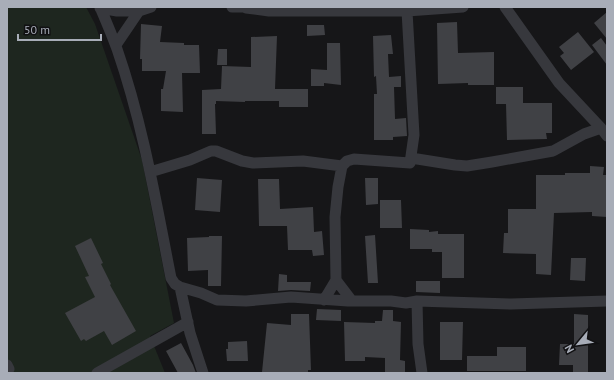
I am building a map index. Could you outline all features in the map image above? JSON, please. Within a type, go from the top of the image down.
[{"type":"street","points":[[100,7],[117,11],[139,11],[151,7]]},
{"type":"street","points":[[100,7],[116,45],[135,108],[150,172],[170,270],[164,281],[217,300],[246,301],[290,298],[391,301],[406,303],[417,301],[511,304],[607,302]]},
{"type":"street","points":[[232,7],[246,7],[269,11],[407,12],[462,7]]},
{"type":"street","points":[[506,7],[559,83],[604,132]]},
{"type":"street","points":[[116,45],[139,11]]},
{"type":"street","points":[[324,300],[336,280],[334,217],[342,166],[347,160],[354,159],[410,163],[414,135],[407,12]]},
{"type":"street","points":[[411,158],[467,166],[552,151],[584,134],[604,132]]},
{"type":"street","points":[[150,172],[190,160],[211,151],[216,151],[242,161],[253,163],[304,161],[342,166]]},
{"type":"street","points":[[336,280],[352,301]]},
{"type":"street","points":[[177,285],[203,373]]},
{"type":"street","points":[[417,301],[418,344],[422,373]]},
{"type":"street","points":[[98,373],[188,322]]},
{"type":"shaded area","points":[[7,7],[86,7],[95,24],[142,160],[174,323],[150,336],[165,373],[7,373]]},
{"type":"building","points":[[607,12],[607,39],[594,23]]},
{"type":"building","points":[[457,22],[458,53],[494,52],[494,85],[468,85],[468,83],[438,84],[437,23]]},
{"type":"building","points":[[141,24],[162,26],[160,42],[199,45],[200,73],[182,73],[183,112],[161,111],[161,89],[163,89],[166,71],[142,71],[142,59],[140,59]]},
{"type":"building","points":[[307,25],[324,25],[325,35],[307,36]]},
{"type":"building","points":[[578,32],[594,52],[571,70],[560,56],[564,53],[559,47]]},
{"type":"building","points":[[391,35],[393,54],[388,54],[389,77],[401,76],[401,87],[394,87],[395,119],[406,118],[407,136],[393,137],[393,140],[374,140],[374,94],[377,94],[376,76],[374,77],[373,36]]},
{"type":"building","points":[[277,36],[275,89],[308,89],[308,107],[279,107],[279,101],[216,101],[216,134],[202,134],[202,90],[221,89],[222,66],[251,67],[251,37]]},
{"type":"building","points":[[601,38],[607,46],[607,65],[592,45]]},
{"type":"building","points":[[327,43],[340,43],[341,85],[324,83],[324,86],[311,86],[311,69],[327,70]]},
{"type":"building","points":[[218,49],[227,49],[227,65],[217,65]]},
{"type":"building","points":[[496,87],[523,87],[523,103],[552,103],[552,133],[546,133],[547,139],[507,140],[506,104],[496,104]]},
{"type":"building","points":[[590,166],[604,167],[603,175],[607,175],[607,217],[592,216],[592,212],[554,213],[551,275],[536,274],[536,254],[503,253],[504,233],[508,233],[508,209],[536,209],[536,175],[590,173]]},
{"type":"building","points":[[197,178],[222,180],[220,212],[195,210]]},
{"type":"building","points":[[365,178],[378,178],[378,204],[366,205]]},
{"type":"building","points":[[258,179],[279,179],[280,209],[313,207],[314,232],[322,231],[324,255],[313,256],[312,250],[288,250],[287,226],[259,226]]},
{"type":"building","points":[[380,200],[401,200],[402,228],[380,228]]},
{"type":"building","points":[[410,229],[429,230],[429,232],[438,231],[438,234],[464,234],[464,278],[442,278],[442,252],[432,252],[432,249],[410,249]]},
{"type":"building","points":[[375,235],[378,283],[368,283],[365,236]]},
{"type":"building","points":[[222,236],[221,286],[208,286],[208,270],[188,271],[187,238]]},
{"type":"building","points":[[91,238],[103,263],[101,264],[111,284],[110,285],[136,331],[112,345],[104,331],[86,341],[84,339],[81,341],[65,313],[95,297],[85,277],[89,276],[75,246]]},
{"type":"building","points":[[571,258],[586,258],[585,281],[570,280]]},
{"type":"building","points":[[279,274],[287,275],[287,282],[311,282],[310,291],[278,291]]},
{"type":"building","points":[[416,281],[440,281],[440,293],[416,292]]},
{"type":"building","points":[[317,309],[341,310],[341,321],[316,320]]},
{"type":"building","points":[[383,310],[393,310],[393,321],[401,322],[400,360],[405,361],[405,373],[385,373],[385,358],[365,357],[365,361],[345,361],[344,322],[375,323],[375,321],[382,321]]},
{"type":"building","points":[[291,314],[309,314],[311,370],[308,370],[308,373],[262,372],[267,323],[291,325]]},
{"type":"building","points":[[574,314],[588,315],[588,373],[573,372],[573,365],[559,365],[560,344],[574,344]]},
{"type":"building","points":[[440,322],[463,322],[462,360],[440,360]]},
{"type":"building","points":[[247,341],[248,361],[227,361],[226,349],[228,349],[228,342]]},
{"type":"building","points":[[181,343],[196,373],[178,373],[166,351]]},
{"type":"building","points":[[497,347],[526,347],[526,371],[467,371],[467,356],[497,356]]}]
